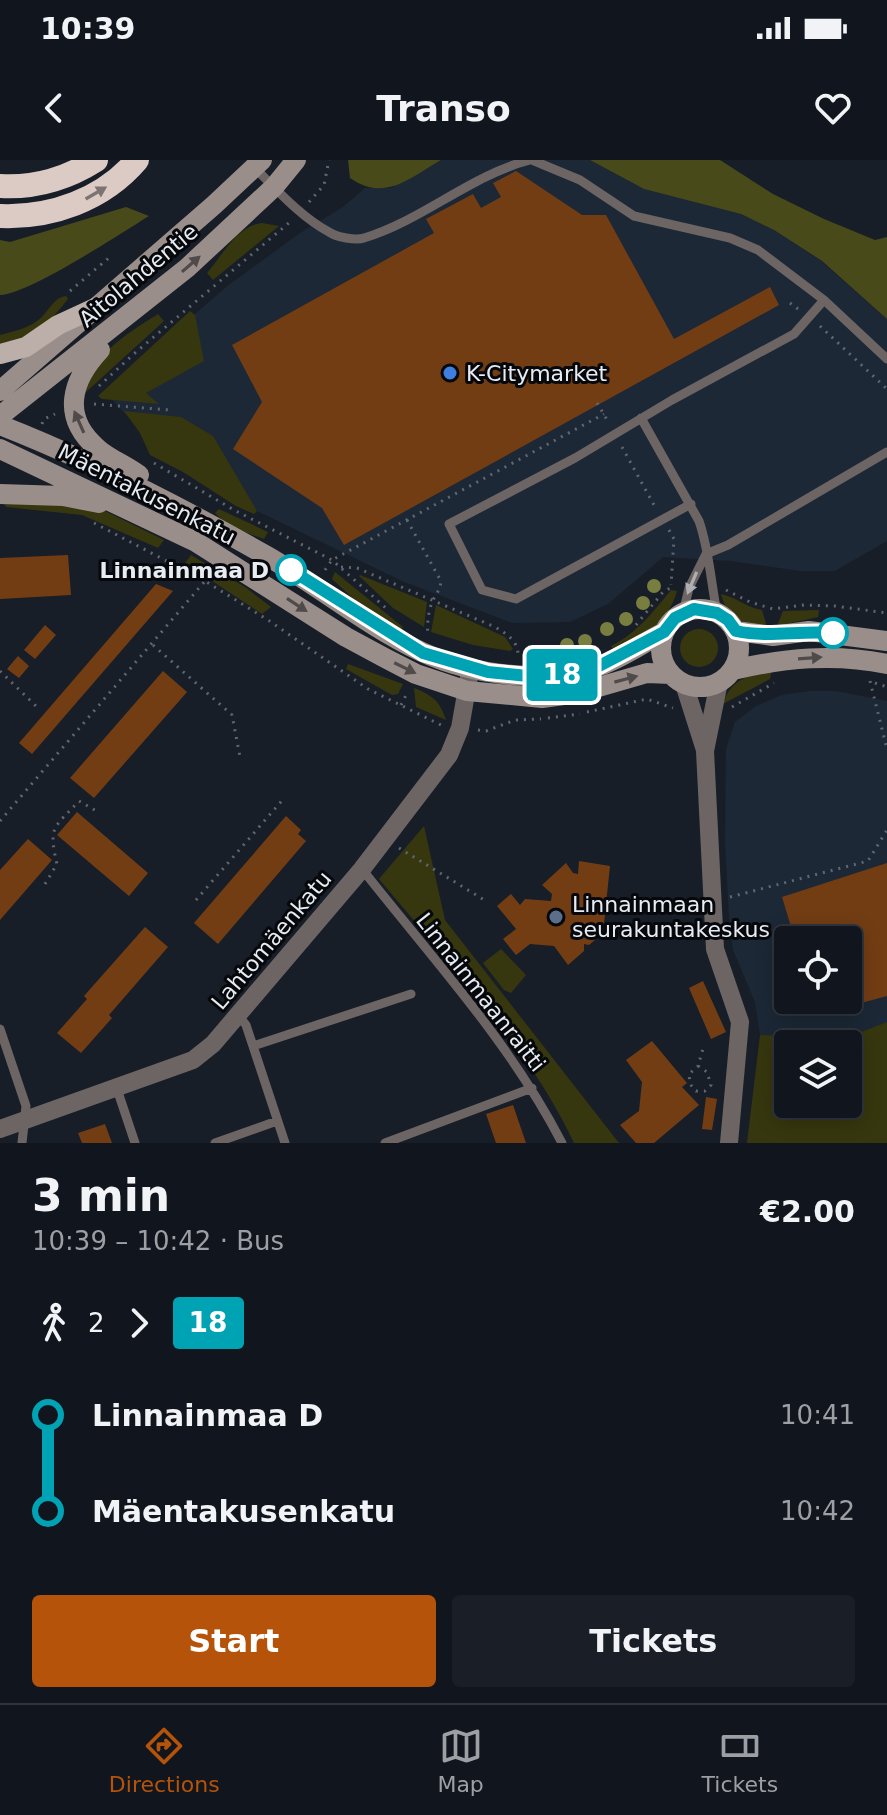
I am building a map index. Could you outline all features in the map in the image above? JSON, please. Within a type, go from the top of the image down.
[{"type":"highway","points":[[0,186],[36,184],[70,176],[96,160]]},
{"type":"highway","points":[[0,216],[23,217],[48,213],[78,203],[125,174],[137,160]]},
{"type":"main road","name":"Aitolahdentie","points":[[0,416],[187,268],[274,187],[296,160]]},
{"type":"main road","name":"Aitolahdentie","points":[[0,391],[258,164]]},
{"type":"main road","points":[[0,354],[26,347],[58,325],[97,307]]},
{"type":"main road","points":[[131,313],[78,379],[87,439],[180,507]]},
{"type":"main road","name":"Mäentakusenkatu","points":[[0,425],[180,507],[289,569],[423,653],[470,667],[528,676],[562,675],[599,666],[664,632]]},
{"type":"main road","name":"Mäentakusenkatu","points":[[0,449],[183,535],[346,637],[416,674],[467,691],[542,698],[578,693],[647,673],[678,679]]},
{"type":"main road","points":[[0,494],[63,496],[103,504],[183,535]]},
{"type":"main road","points":[[726,676],[738,658],[736,631],[728,620],[706,609],[683,613],[664,632],[661,655],[678,679],[708,686],[726,676],[776,660],[824,657],[887,664]]},
{"type":"main road","points":[[736,631],[773,636],[809,631],[887,641]]},
{"type":"street","name":"Lahtomäenkatu","points":[[0,1129],[193,1060],[213,1044],[362,869],[449,755],[460,728],[470,667]]},
{"type":"street","points":[[705,751],[726,676]]},
{"type":"street","points":[[678,679],[705,751],[715,949],[740,1022],[729,1143]]},
{"type":"lane","points":[[258,164],[274,187],[330,234],[361,240],[443,202],[507,166],[531,160],[580,180],[634,216],[730,238],[758,250],[824,300],[887,359]]},
{"type":"lane","points":[[691,504],[516,599],[482,590],[449,524],[575,458],[794,334],[824,300]]},
{"type":"lane","points":[[641,418],[691,504],[705,537],[717,613]]},
{"type":"lane","points":[[683,613],[689,588],[706,554],[728,545],[887,452]]},
{"type":"lane","name":"Linnainmaanraitti","points":[[362,869],[494,1033],[532,1088],[562,1143]]},
{"type":"lane","points":[[253,1046],[411,994]]},
{"type":"lane","points":[[238,1015],[246,1025],[285,1143]]},
{"type":"lane","points":[[0,1029],[26,1106],[22,1143]]},
{"type":"lane","points":[[385,1143],[532,1088]]},
{"type":"lane","points":[[117,1089],[135,1143]]},
{"type":"lane","points":[[215,1143],[277,1121]]},
{"type":"path","points":[[36,439],[44,419],[80,405],[105,380],[283,230],[324,185],[329,160]]},
{"type":"path","points":[[70,291],[111,256]]},
{"type":"path","points":[[790,303],[810,317],[887,389]]},
{"type":"path","points":[[597,403],[674,539],[671,585]]},
{"type":"path","points":[[80,405],[170,410]]},
{"type":"path","points":[[332,560],[604,414]]},
{"type":"path","points":[[407,520],[441,581],[427,623],[429,636]]},
{"type":"path","points":[[90,521],[205,581],[368,689],[444,726]]},
{"type":"path","points":[[341,567],[357,568],[507,634],[518,646],[518,657]]},
{"type":"path","points":[[0,821],[205,581]]},
{"type":"path","points":[[295,638],[302,630]]},
{"type":"path","points":[[152,644],[232,715],[240,757]]},
{"type":"path","points":[[341,670],[347,660]]},
{"type":"path","points":[[0,671],[38,708]]},
{"type":"path","points":[[870,681],[887,749]]},
{"type":"path","points":[[196,900],[285,797]]},
{"type":"path","points":[[45,884],[57,864],[53,828],[79,801],[98,812]]},
{"type":"path","points":[[722,899],[868,861],[887,830]]},
{"type":"path","points":[[399,848],[486,901]]},
{"type":"path","points":[[698,1066],[710,1077],[711,1085],[705,1091],[696,1091],[690,1084],[689,1074],[698,1066],[704,1045]]},
{"type":"shaded area","points":[[348,160],[441,160],[396,185],[374,188],[350,178]]},
{"type":"shaded area","points":[[441,160],[590,160],[644,189],[741,214],[774,230],[821,261],[887,319],[887,541],[835,571],[800,571],[730,561],[663,557],[608,604],[570,622],[512,623],[402,581],[224,495],[131,420],[113,401],[113,384],[230,284],[300,233],[343,207],[365,188],[391,188]]},
{"type":"shaded area","points":[[590,160],[720,160],[773,194],[824,219],[875,240],[887,237],[887,319],[822,261],[774,230],[741,214],[644,189]]},
{"type":"shaded area","points":[[126,207],[149,216],[52,274],[14,292],[0,295],[0,240],[10,242]]},
{"type":"shaded area","points":[[262,223],[279,226],[213,280],[207,273],[237,235]]},
{"type":"shaded area","points":[[66,296],[68,299],[38,330],[0,347],[0,335],[32,324],[55,301]]},
{"type":"shaded area","points":[[190,311],[195,315],[204,361],[146,393],[159,404],[102,399],[98,396]]},
{"type":"shaded area","points":[[158,314],[164,321],[85,393],[92,369],[101,357]]},
{"type":"shaded area","points":[[124,411],[181,417],[213,436],[257,511],[254,514],[236,506],[150,455],[140,433]]},
{"type":"shaded area","points":[[39,500],[101,509],[164,540],[158,548],[82,515],[6,507],[3,503]]},
{"type":"shaded area","points":[[219,509],[268,532],[264,539],[238,529],[215,513]]},
{"type":"shaded area","points":[[191,555],[245,587],[271,607],[262,614],[185,563]]},
{"type":"shaded area","points":[[335,572],[403,627],[400,631],[373,614],[332,579]]},
{"type":"shaded area","points":[[360,575],[427,602],[424,627],[393,608]]},
{"type":"shaded area","points":[[671,590],[677,591],[661,620],[644,634],[613,649],[611,646],[637,628]]},
{"type":"shaded area","points":[[721,594],[762,610],[767,627],[732,615]]},
{"type":"shaded area","points":[[436,605],[505,637],[513,649],[473,645],[431,632]]},
{"type":"shaded area","points":[[819,610],[818,617],[777,626],[783,611]]},
{"type":"shaded area","points":[[699,629],[713,634],[718,648],[713,662],[699,667],[685,662],[680,648],[685,634]]},
{"type":"shaded area","points":[[348,664],[403,684],[398,694],[392,695],[346,669]]},
{"type":"shaded area","points":[[772,669],[770,679],[723,704],[736,684]]},
{"type":"shaded area","points":[[414,688],[434,700],[446,720],[416,707]]},
{"type":"shaded area","points":[[809,691],[836,691],[887,701],[887,1022],[862,1032],[774,1030],[774,1035],[760,1035],[755,1002],[733,950],[725,843],[726,749],[735,722],[756,706],[782,695]]},
{"type":"shaded area","points":[[424,826],[445,920],[619,1143],[574,1143],[534,1072],[510,1038],[379,879]]},
{"type":"shaded area","points":[[501,949],[526,975],[511,993],[504,990],[483,963]]},
{"type":"shaded area","points":[[887,1022],[887,1143],[747,1143],[760,1035],[774,1035],[774,1118],[862,1118],[862,1032]]},
{"type":"building","name":"K-Citymarket","points":[[516,171],[582,215],[606,215],[674,339],[770,287],[779,305],[344,545],[322,508],[233,449],[262,402],[232,345],[434,233],[426,219],[473,194],[481,208],[501,197],[493,183]]},
{"type":"building","points":[[68,555],[71,595],[0,599],[0,558]]},
{"type":"building","points":[[156,584],[173,591],[32,754],[19,743]]},
{"type":"building","points":[[45,625],[56,635],[35,659],[24,650]]},
{"type":"building","points":[[18,656],[29,666],[19,678],[7,669]]},
{"type":"building","points":[[163,671],[187,692],[94,798],[70,778]]},
{"type":"building","points":[[77,812],[148,873],[129,896],[57,835]]},
{"type":"building","points":[[286,816],[301,830],[298,834],[306,841],[218,944],[194,923]]},
{"type":"building","points":[[28,839],[52,860],[0,920],[0,870]]},
{"type":"building","name":"Linnainmaan seurakuntakeskus","points":[[579,861],[610,866],[603,933],[589,945],[584,944],[584,951],[568,965],[554,946],[530,944],[516,955],[503,939],[516,929],[497,906],[511,894],[520,905],[525,899],[551,901],[552,894],[542,885],[566,863],[573,873],[578,874]]},
{"type":"building","points":[[887,863],[887,996],[862,1003],[862,926],[791,926],[782,897]]},
{"type":"building","points":[[145,927],[168,947],[109,1015],[112,1018],[81,1053],[57,1033],[87,999],[84,996]]},
{"type":"building","points":[[703,981],[726,1032],[711,1039],[689,988]]},
{"type":"building","points":[[652,1041],[687,1083],[682,1087],[699,1105],[654,1143],[636,1143],[620,1125],[639,1111],[642,1082],[626,1060]]},
{"type":"building","points":[[706,1097],[717,1099],[712,1130],[702,1129]]},
{"type":"building","points":[[513,1105],[526,1143],[496,1143],[486,1114]]},
{"type":"building","points":[[105,1124],[112,1143],[82,1143],[78,1133]]},
{"type":"bus line","name":"18","points":[[291,570],[423,653],[488,672],[562,675],[599,666],[664,632],[675,618],[694,609],[717,613],[728,620],[736,631],[753,635],[773,636],[809,631],[833,633]]},
{"type":"place","name":"K-Citymarket","points":[[450,373]]},
{"type":"place","name":"Linnainmaa D","points":[[291,570]]},
{"type":"place","name":"Linnainmaan seurakuntakeskus","points":[[556,917]]}]
